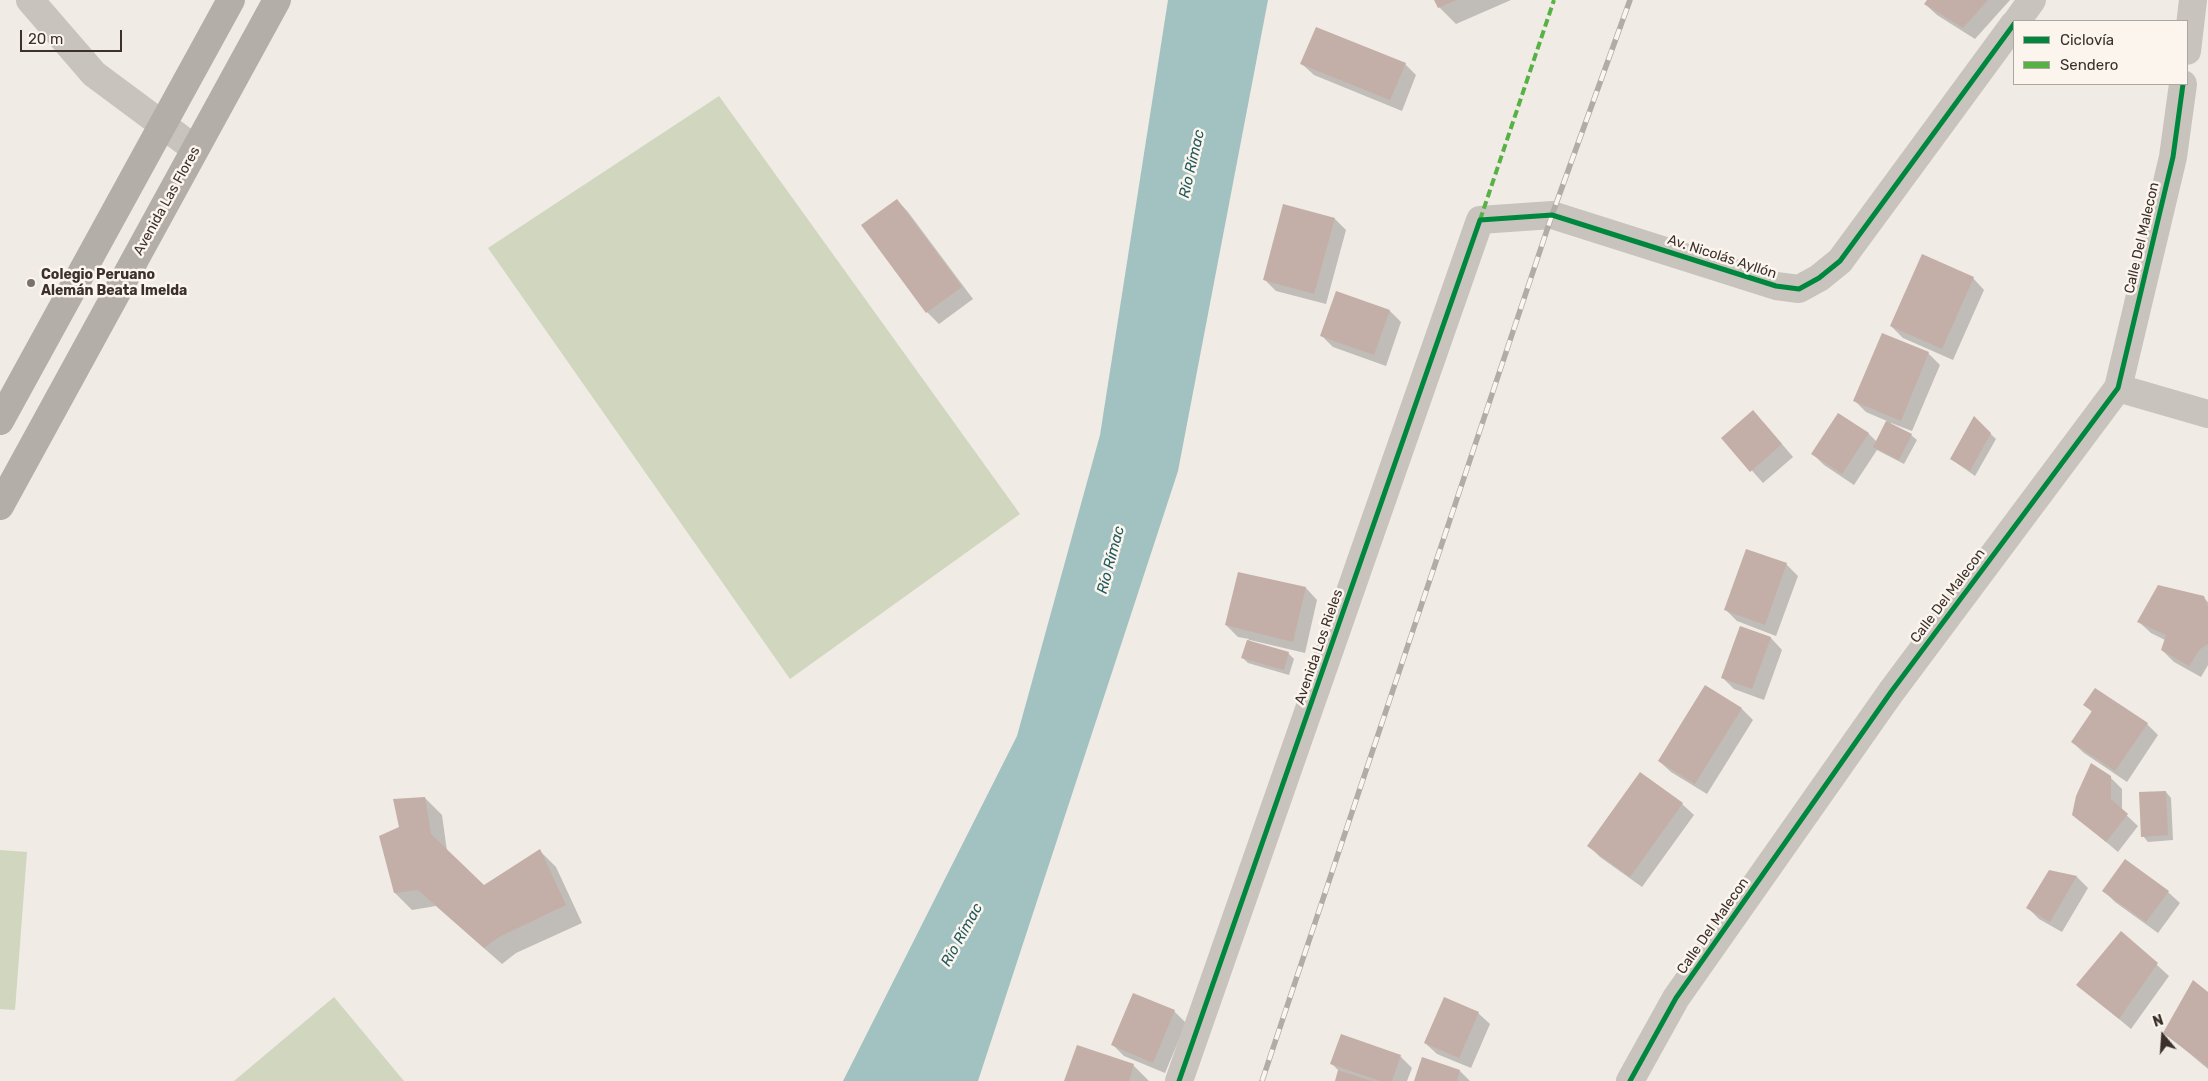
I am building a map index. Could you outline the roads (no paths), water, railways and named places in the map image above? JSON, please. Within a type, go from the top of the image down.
[{"type":"highway","points":[[0,421],[230,0]]},
{"type":"highway","name":"Avenida Las Flores","points":[[0,506],[277,0]]},
{"type":"street","points":[[30,0],[94,74],[195,150]]},
{"type":"street","points":[[2018,20],[2032,0]]},
{"type":"street","points":[[2188,42],[2193,0]]},
{"type":"street","name":"Av. Nicolás Ayllón","points":[[1480,220],[1552,214],[1776,286],[1799,288],[1819,278],[1840,261],[2013,25]]},
{"type":"street","name":"Calle Del Malecon","points":[[1630,1081],[1676,998],[1880,708],[2118,388],[2173,157],[2182,85]]},
{"type":"street","name":"Avenida Los Rieles","points":[[1179,1081],[1480,220]]},
{"type":"street","points":[[2118,388],[2208,414]]},
{"type":"water","name":"Río Rímac","points":[[1168,0],[1268,0],[1178,471],[978,1081],[843,1081],[1017,736],[1100,435]]},
{"type":"railway","points":[[1262,1081],[1552,215],[1630,0]]},
{"type":"place","name":"Colegio Peruano Alemán Beata Imelda","points":[[31,283]]}]
